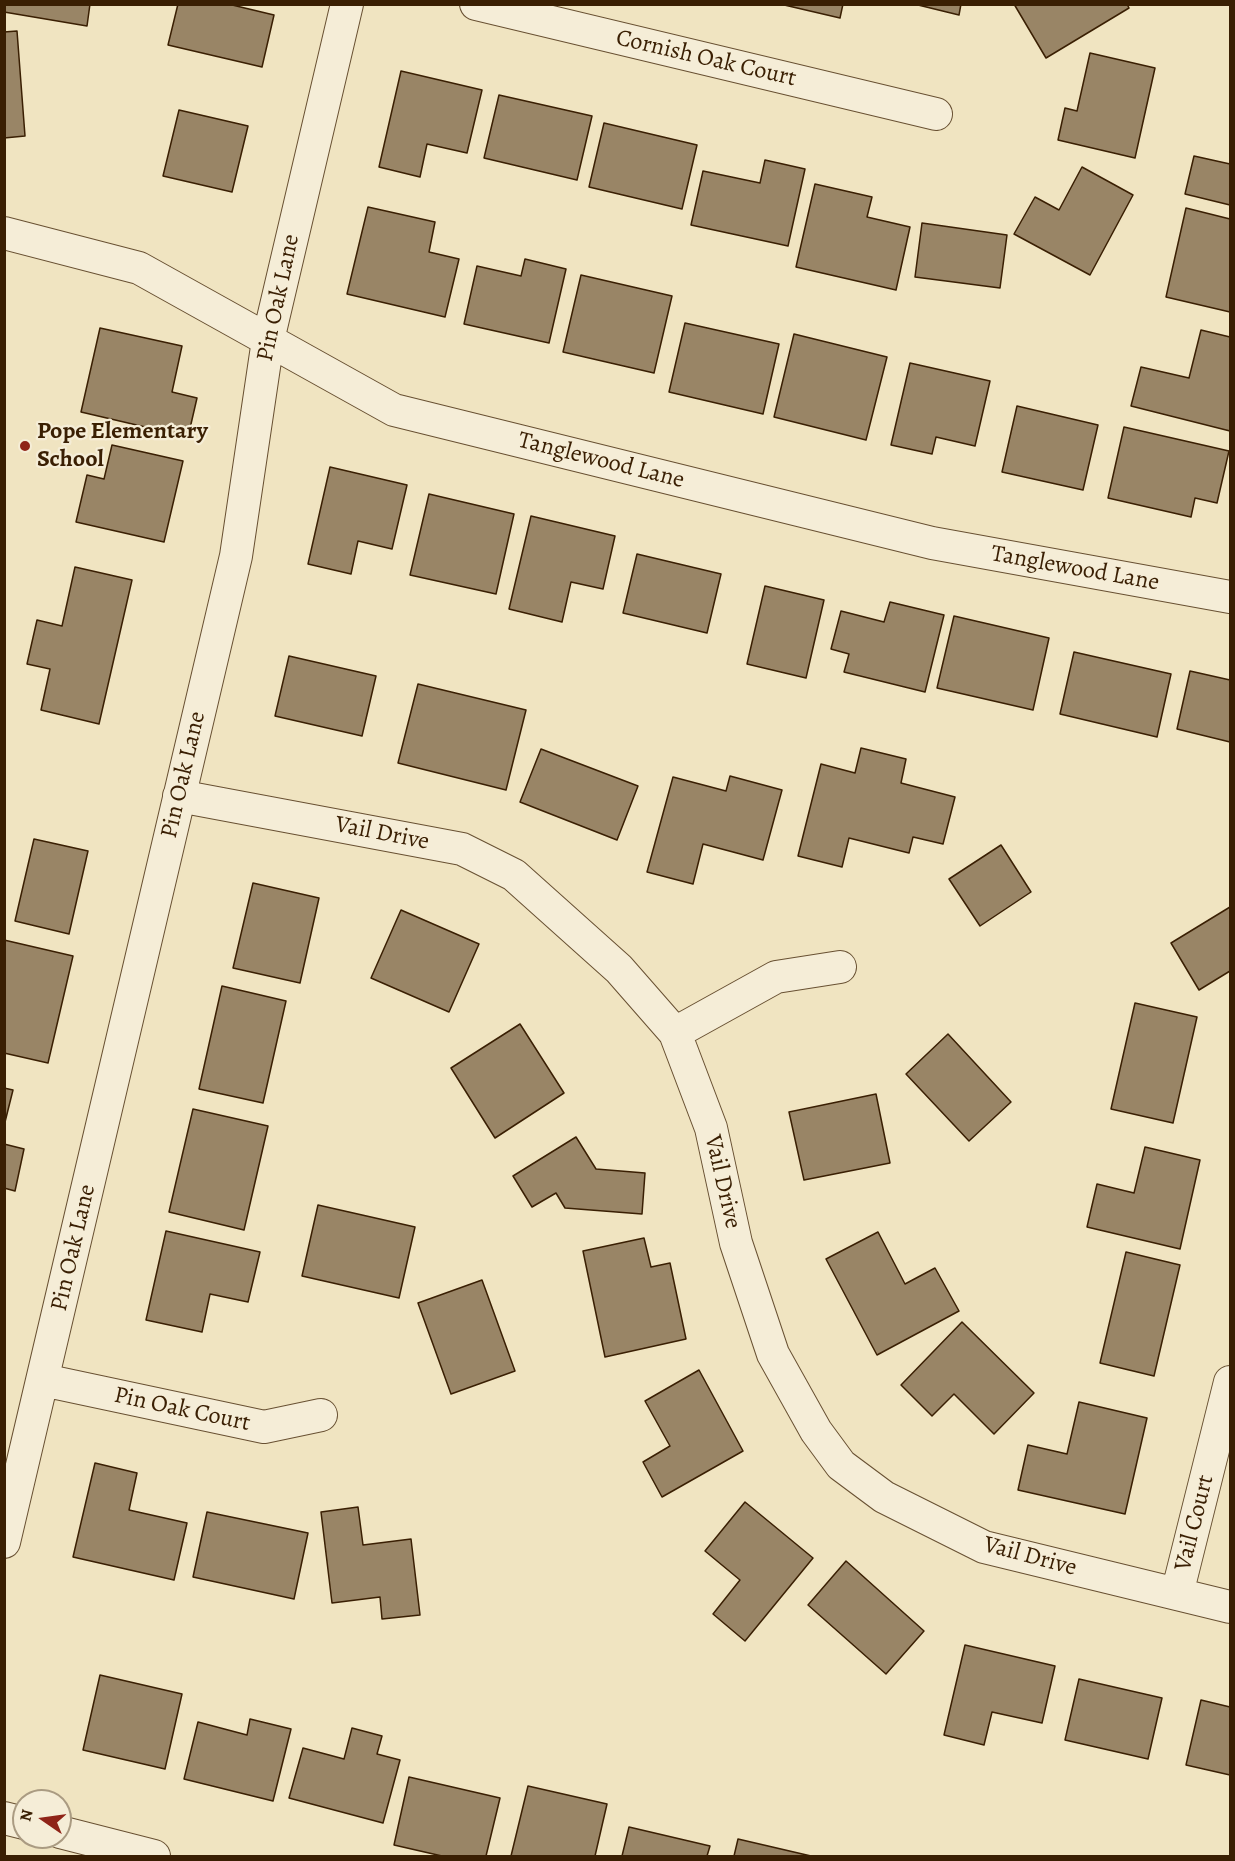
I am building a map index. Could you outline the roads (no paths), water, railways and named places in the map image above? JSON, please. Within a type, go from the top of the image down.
[{"type":"street","name":"Pin Oak Lane","points":[[4,1542],[236,556],[267,340],[347,4]]},
{"type":"street","name":"Cornish Oak Court","points":[[476,4],[936,114]]},
{"type":"street","name":"Tanglewood Lane","points":[[4,233],[139,268],[394,410],[932,543],[1230,597]]},
{"type":"street","name":"Vail Drive","points":[[179,796],[462,849],[514,875],[619,969],[675,1033],[711,1128],[736,1243],[773,1354],[816,1431],[841,1465],[884,1497],[984,1547],[1230,1608]]},
{"type":"street","points":[[675,1033],[776,976],[840,967]]},
{"type":"street","name":"Pin Oak Court","points":[[43,1380],[264,1427],[321,1414]]},
{"type":"street","name":"Vail Court","points":[[1177,1594],[1230,1382]]},
{"type":"street","points":[[72,1835],[154,1857]]},
{"type":"place","name":"Pope Elementary School","points":[[25,446]]}]
